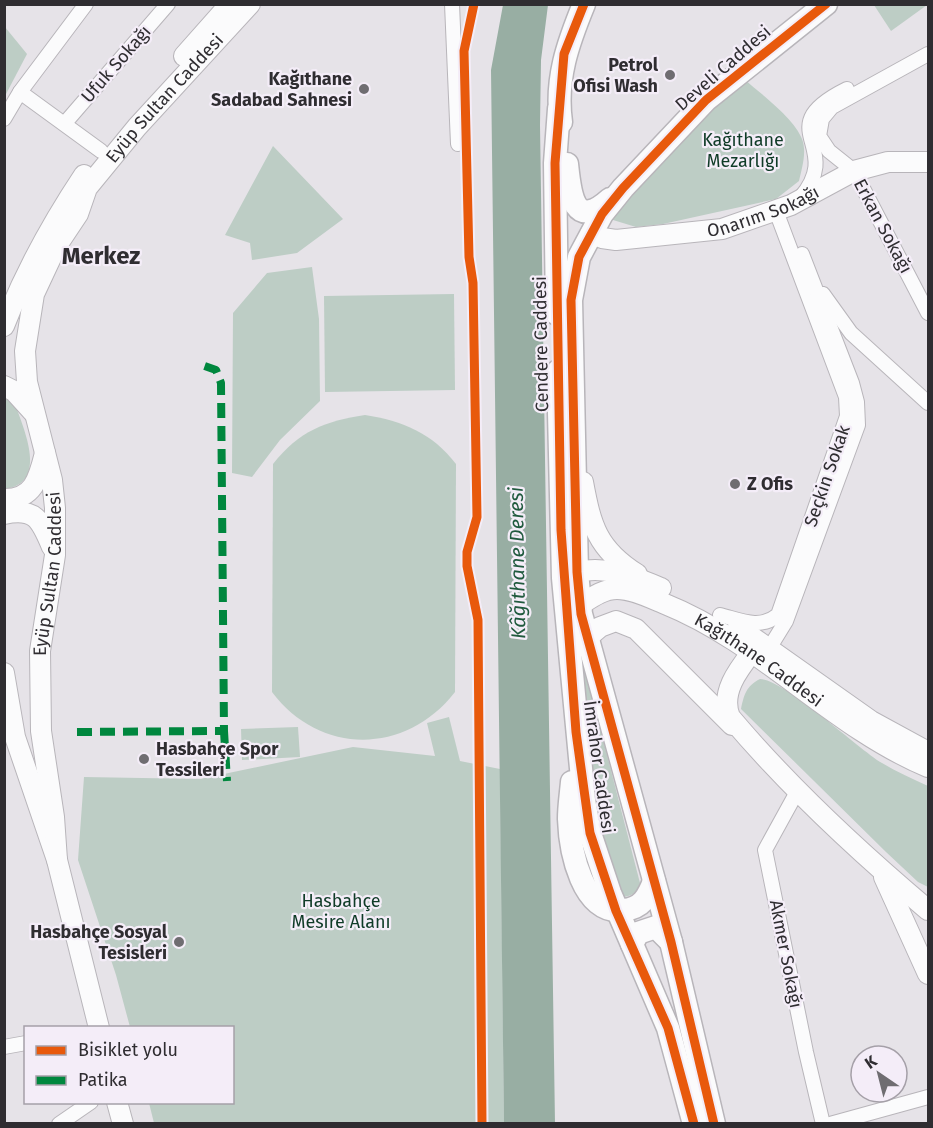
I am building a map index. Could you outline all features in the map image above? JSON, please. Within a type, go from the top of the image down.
[{"type":"main road","name":"Eyüp Sultan Caddesi","points":[[4,326],[26,274],[63,207],[101,151],[230,4]]},
{"type":"main road","name":"Eyüp Sultan Caddesi","points":[[57,860],[54,817],[41,720],[40,651],[55,555],[55,508],[45,450],[27,382],[25,351],[34,294],[56,247],[78,214],[87,188],[136,127],[250,4]]},
{"type":"main road","points":[[571,4],[559,109],[572,200],[582,211],[592,212],[622,188]]},
{"type":"main road","points":[[564,54],[584,4]]},
{"type":"main road","name":"Develi Caddesi","points":[[622,188],[706,100],[826,4]]},
{"type":"main road","name":"Cendere Caddesi","points":[[559,109],[555,163],[570,575],[580,605]]},
{"type":"main road","name":"Onarım Sokağı","points":[[591,233],[602,238],[616,240],[722,229],[786,207],[854,171],[888,162],[928,162]]},
{"type":"main road","name":"Cendere Caddesi","points":[[570,575],[576,462],[571,300],[576,268],[591,233],[622,188]]},
{"type":"main road","points":[[4,386],[14,391],[38,419]]},
{"type":"main road","points":[[4,499],[20,498],[32,490],[39,478],[45,450]]},
{"type":"main road","points":[[576,462],[584,484],[588,512],[596,533],[620,561],[655,585]]},
{"type":"main road","points":[[4,514],[18,511],[31,514],[42,522],[55,555]]},
{"type":"main road","name":"Kağıthane Caddesi","points":[[570,575],[602,568],[655,585],[704,606],[720,615],[864,733],[890,749],[928,767]]},
{"type":"main road","name":"İmrahor Caddesi","points":[[570,575],[576,732],[569,819],[572,840],[587,892],[595,903],[616,911]]},
{"type":"main road","name":"Kağıthane Caddesi","points":[[580,605],[608,590],[628,591],[694,616],[761,649],[871,721],[928,752]]},
{"type":"main road","name":"İmrahor Caddesi","points":[[580,605],[586,638],[671,942],[714,1124]]},
{"type":"main road","points":[[586,638],[609,622],[624,622],[636,629],[723,718],[744,734]]},
{"type":"main road","points":[[681,675],[700,687],[711,687],[736,673],[761,649]]},
{"type":"main road","name":"Eyüp Sultan Caddesi","points":[[4,673],[15,737],[57,860],[98,1026]]},
{"type":"main road","points":[[736,673],[729,689],[727,710],[744,734],[798,790],[928,912]]},
{"type":"main road","points":[[882,871],[928,974]]},
{"type":"main road","points":[[654,880],[641,905],[616,911],[668,1028],[694,1124]]},
{"type":"main road","points":[[917,950],[915,920],[922,911],[928,912]]},
{"type":"main road","points":[[632,945],[638,933],[656,927],[671,942]]},
{"type":"main road","points":[[118,1104],[123,1124]]},
{"type":"street","points":[[4,119],[20,92],[86,4]]},
{"type":"street","name":"Ufuk Sokağı","points":[[65,123],[168,4]]},
{"type":"street","points":[[452,4],[458,144]]},
{"type":"street","points":[[786,207],[809,188],[817,170],[816,154],[808,130],[809,121],[816,107],[827,99],[928,47]]},
{"type":"street","points":[[854,171],[822,144],[819,136],[822,119],[832,107],[928,54]]},
{"type":"street","points":[[20,92],[101,151]]},
{"type":"street","name":"Erkan Sokağı","points":[[854,171],[928,312]]},
{"type":"street","name":"Seçkin Sokak","points":[[761,649],[786,621],[858,425],[857,402],[852,383],[786,207]]},
{"type":"street","name":"Seçkin Sokak","points":[[720,615],[754,624],[772,620],[778,615],[847,416],[846,397],[786,207]]},
{"type":"street","points":[[812,277],[851,333],[928,403]]},
{"type":"street","name":"Akmer Sokağı","points":[[798,790],[765,850],[806,1052],[824,1124]]},
{"type":"street","points":[[4,1047],[24,1043]]},
{"type":"street","points":[[831,1124],[928,1097]]},
{"type":"street","points":[[59,1124],[89,1104]]},
{"type":"green space","points":[[874,5],[927,5],[891,31]]},
{"type":"green space","points":[[5,27],[27,54],[5,96]]},
{"type":"green space","name":"Kağıthane Mezarlığı","points":[[744,79],[776,107],[798,131],[804,149],[799,181],[776,199],[663,224],[636,227],[613,220],[609,215],[708,109]]},
{"type":"green space","points":[[273,146],[343,219],[297,253],[252,260],[250,243],[225,235]]},
{"type":"green space","points":[[312,267],[319,319],[320,401],[280,440],[252,477],[232,473],[233,313],[267,273]]},
{"type":"green space","points":[[454,294],[455,390],[325,392],[324,296]]},
{"type":"green space","points":[[4,397],[15,404],[24,428],[30,455],[30,467],[26,477],[18,485],[5,489]]},
{"type":"green space","points":[[365,415],[392,421],[416,430],[437,444],[456,464],[455,692],[435,713],[412,728],[388,737],[363,740],[338,737],[314,728],[292,713],[272,692],[273,464],[293,443],[314,429],[325,424]]},
{"type":"green space","points":[[583,662],[640,883],[637,891],[623,897],[599,833],[580,663]]},
{"type":"green space","points":[[760,679],[771,682],[802,701],[882,763],[928,786],[928,887],[918,882],[886,852],[741,709],[746,691]]},
{"type":"green space","name":"Hasbahçe Mesire Alanı","points":[[449,717],[460,761],[500,769],[504,1123],[154,1123],[149,1104],[234,1104],[234,1026],[130,1026],[116,975],[78,860],[84,777],[200,779],[353,747],[435,756],[427,723]]},
{"type":"green space","points":[[298,727],[300,757],[242,760],[241,729]]},
{"type":"water","name":"Kâğıthane Deresi","points":[[503,5],[548,5],[541,60],[540,125],[555,1124],[504,1123],[491,70]]},
{"type":"marked path","points":[[77,732],[224,731],[221,383],[216,370],[199,364]]},
{"type":"marked path","points":[[224,731],[227,781]]},
{"type":"cycle path","points":[[474,4],[464,51],[469,257],[473,283],[477,517],[467,552],[467,566],[478,620],[482,1124]]},
{"type":"cycle path","points":[[584,4],[564,54],[555,163],[561,530],[576,732],[590,833],[616,911],[668,1028],[694,1124]]},
{"type":"cycle path","points":[[714,1124],[671,942],[581,614],[577,572],[571,300],[579,257],[602,214],[623,188],[706,100],[826,4]]},
{"type":"place","name":"Petrol Ofisi Wash","points":[[670,75]]},
{"type":"place","name":"Kağıthane Sadabad Sahnesi","points":[[364,89]]},
{"type":"place","name":"Z Ofis","points":[[735,484]]},
{"type":"place","name":"Hasbahçe Spor Tessileri","points":[[144,759]]},
{"type":"place","name":"Hasbahçe Sosyal Tesisleri","points":[[179,942]]},
{"type":"district","name":"Merkez","points":[[101,256]]}]
